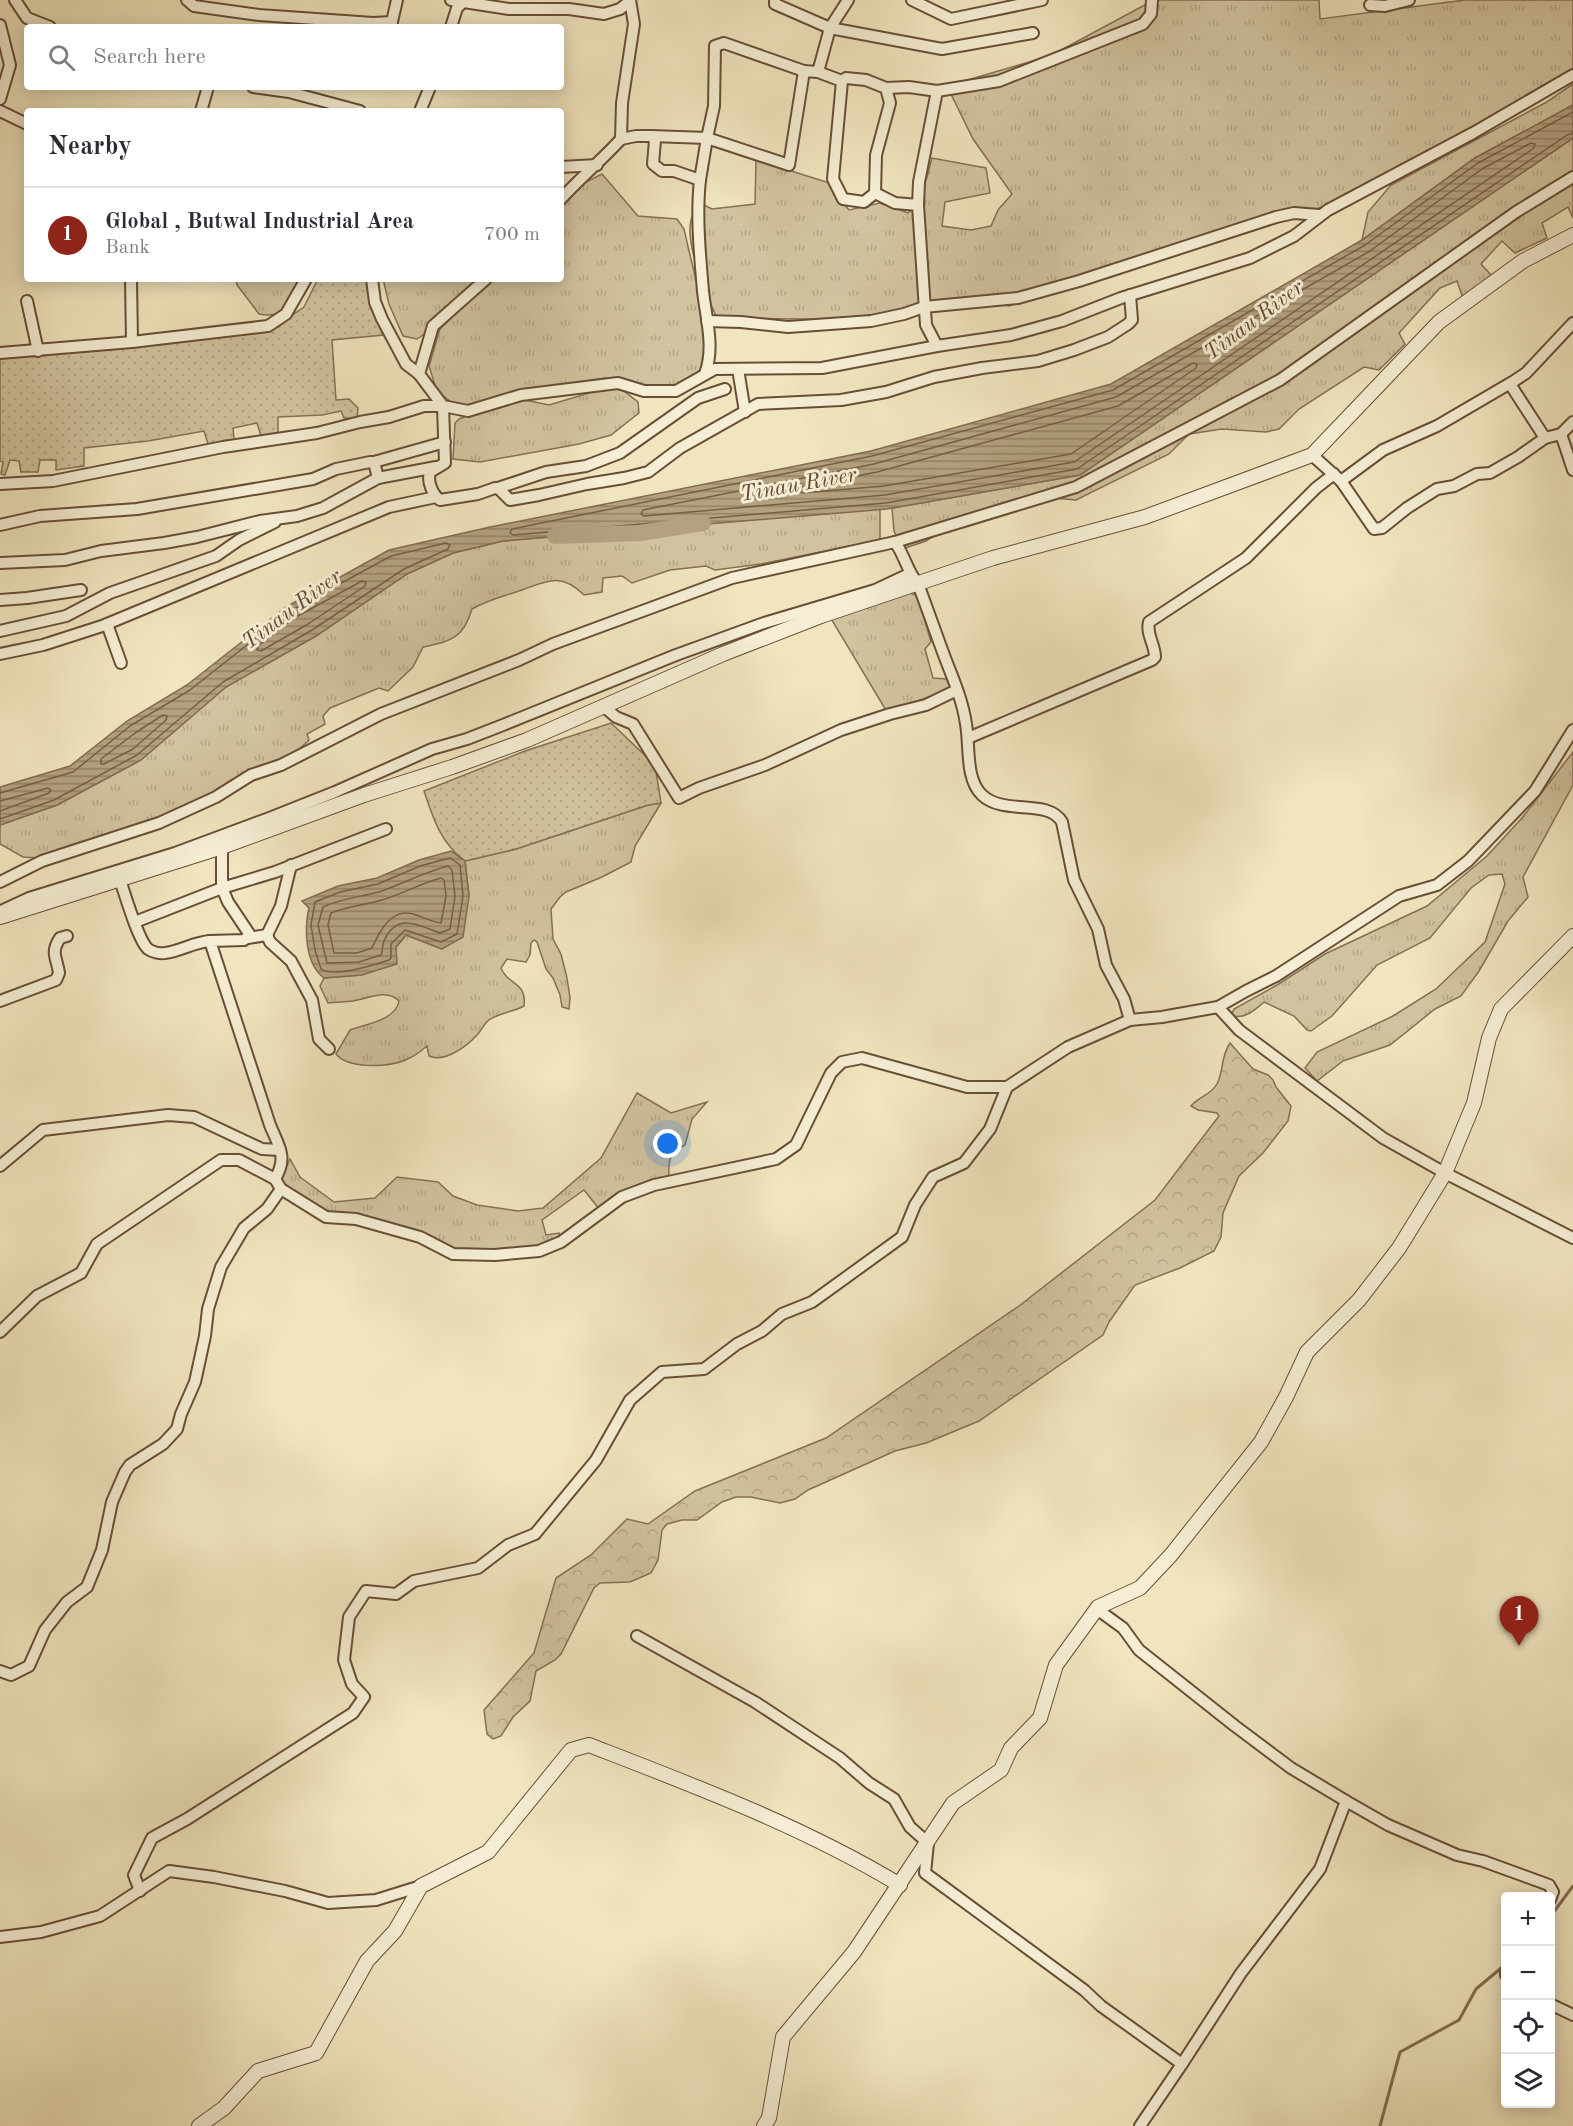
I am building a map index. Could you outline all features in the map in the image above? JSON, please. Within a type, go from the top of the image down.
[{"type":"street","points":[[15,0],[27,18],[42,24]]},
{"type":"street","points":[[187,0],[194,6],[259,15],[391,24],[397,0]]},
{"type":"street","points":[[775,0],[775,4],[830,28],[942,49],[1033,33]]},
{"type":"street","points":[[818,72],[830,28],[848,0]]},
{"type":"street","points":[[912,0],[951,19],[1042,0]]},
{"type":"street","points":[[842,81],[846,78],[866,80],[886,88],[909,87],[937,92],[999,81],[1143,24],[1151,14],[1152,0]]},
{"type":"street","points":[[1370,5],[1385,6],[1409,0]]},
{"type":"street","points":[[452,24],[457,8],[456,2],[509,9],[549,4],[604,14],[620,9],[630,1],[634,24],[622,103],[621,140]]},
{"type":"street","points":[[0,25],[10,65],[0,99]]},
{"type":"street","points":[[705,374],[710,352],[703,292],[698,204],[700,180],[714,106],[715,46],[718,43],[724,43],[842,81]]},
{"type":"street","points":[[564,196],[621,140],[636,136],[707,138],[789,165],[804,70]]},
{"type":"street","points":[[0,484],[53,481],[223,447],[317,433],[389,417],[424,406],[443,406],[468,411],[521,394],[618,383],[644,391],[676,391],[715,369],[822,368],[937,346],[1011,335],[1062,321],[1130,295],[1250,258],[1294,236],[1319,215],[1473,133],[1573,75]]},
{"type":"street","points":[[842,81],[833,179],[843,199],[864,202],[875,194]]},
{"type":"street","points":[[875,194],[876,155],[890,103],[886,88]]},
{"type":"street","points":[[202,108],[207,90]]},
{"type":"street","points":[[275,90],[349,108]]},
{"type":"street","points":[[421,108],[429,90]]},
{"type":"street","points":[[937,92],[919,182],[918,205],[926,325],[937,346]]},
{"type":"street","points":[[0,111],[24,123]]},
{"type":"street","points":[[651,136],[655,140],[653,164],[656,168],[674,171],[700,180]]},
{"type":"street","points":[[564,166],[597,165]]},
{"type":"street","points":[[0,882],[42,861],[159,823],[216,797],[251,775],[281,765],[381,714],[519,660],[553,644],[732,578],[895,542],[1076,487],[1280,380],[1516,212],[1573,177]]},
{"type":"street","points":[[875,194],[895,203],[918,205]]},
{"type":"street","points":[[707,321],[741,321],[788,327],[844,323],[871,321],[924,307],[1018,298],[1079,281],[1276,217],[1294,213],[1319,215]]},
{"type":"street","points":[[0,916],[1,911],[29,898],[175,853],[272,817],[432,749],[504,725],[676,655],[764,623],[914,579],[1145,517],[1312,455],[1439,322],[1523,261],[1573,235]]},
{"type":"street","points":[[131,282],[132,342]]},
{"type":"street","points":[[0,353],[132,342],[268,326],[286,314],[304,282]]},
{"type":"street","points":[[0,563],[65,560],[101,551],[164,543],[260,521],[297,516],[323,508],[378,478],[436,467],[445,463],[443,406],[419,374],[406,364],[382,320],[375,302],[372,282]]},
{"type":"street","points":[[419,374],[433,326],[483,282]]},
{"type":"street","points":[[498,488],[510,500],[648,472],[680,448],[758,404],[841,400],[886,392],[934,376],[1047,359],[1108,336],[1128,324],[1131,320],[1130,295]]},
{"type":"street","points":[[27,301],[38,351]]},
{"type":"street","points":[[968,738],[1152,660],[1155,652],[1147,629],[1149,622],[1246,558],[1316,488],[1383,450],[1437,426],[1510,384],[1526,373],[1573,323]]},
{"type":"street","points":[[738,369],[746,412]]},
{"type":"street","points":[[1510,384],[1545,438]]},
{"type":"street","points":[[436,467],[430,472],[428,478],[436,497],[440,500],[478,494],[546,472],[586,466],[620,453],[698,398],[725,389]]},
{"type":"street","points":[[1312,455],[1337,478],[1374,529],[1382,528],[1407,508],[1437,489],[1454,486],[1477,474],[1490,473],[1545,438],[1561,434],[1573,422]]},
{"type":"street","points":[[1561,434],[1573,470]]},
{"type":"street","points":[[0,525],[40,516],[137,509],[313,479],[336,469],[374,462],[445,442]]},
{"type":"street","points":[[374,462],[378,478]]},
{"type":"street","points":[[0,654],[43,645],[107,624],[389,507],[436,497]]},
{"type":"street","points":[[0,631],[66,616],[110,593],[216,556],[239,540],[283,518]]},
{"type":"street","points":[[895,542],[904,554],[957,690],[964,713],[972,778],[982,795],[1000,806],[1049,812],[1059,817],[1074,880],[1098,928],[1106,965],[1124,999],[1130,1020]]},
{"type":"street","points":[[0,916],[222,847],[364,795],[527,740],[723,654],[914,579]]},
{"type":"street","points":[[0,600],[81,590]]},
{"type":"street","points":[[107,624],[121,663]]},
{"type":"street","points":[[603,706],[616,717],[633,724],[679,798],[699,788],[765,765],[841,729],[926,705],[957,690]]},
{"type":"street","points":[[0,1332],[37,1296],[81,1273],[97,1244],[221,1160],[239,1160],[326,1217],[357,1218],[420,1237],[453,1254],[495,1255],[539,1251],[561,1242],[622,1197],[654,1185],[776,1159],[796,1145],[831,1073],[842,1062],[862,1058],[967,1087],[1007,1087],[1068,1047],[1130,1020],[1218,1007],[1276,976],[1399,896],[1437,885],[1468,861],[1534,791],[1573,730]]},
{"type":"street","points":[[135,922],[386,829]]},
{"type":"street","points":[[222,847],[222,888],[228,902],[250,935],[248,938]]},
{"type":"street","points":[[291,865],[281,906],[267,935],[270,942],[291,961],[312,1000],[320,1038],[329,1049]]},
{"type":"street","points":[[120,880],[144,944],[149,950],[163,953],[199,942],[267,935]]},
{"type":"street","points":[[0,1001],[56,980],[59,974],[54,946],[60,938],[68,936]]},
{"type":"street","points":[[764,2126],[769,2118],[783,2037],[854,1952],[953,1803],[1001,1770],[1011,1748],[1040,1718],[1056,1665],[1098,1607],[1140,1588],[1171,1555],[1261,1442],[1307,1352],[1359,1300],[1399,1248],[1445,1173],[1474,1103],[1489,1038],[1501,1009],[1573,936]]},
{"type":"street","points":[[0,1671],[11,1675],[29,1666],[45,1630],[67,1602],[87,1587],[102,1550],[112,1502],[125,1472],[130,1465],[163,1444],[177,1429],[195,1382],[208,1309],[224,1260],[244,1228],[267,1209],[278,1184],[282,1166],[280,1150],[210,941]]},
{"type":"street","points":[[1218,1007],[1239,1030],[1383,1138],[1445,1173],[1573,1238]]},
{"type":"street","points":[[140,1891],[134,1875],[152,1838],[187,1819],[353,1713],[364,1697],[352,1684],[344,1660],[349,1617],[366,1591],[396,1594],[414,1581],[478,1568],[508,1545],[535,1534],[596,1460],[630,1400],[662,1372],[704,1369],[737,1344],[762,1331],[782,1314],[812,1302],[902,1237],[915,1205],[933,1177],[964,1163],[990,1129],[1007,1087]]},
{"type":"street","points":[[0,1166],[43,1130],[168,1115],[194,1117],[262,1149],[280,1150]]},
{"type":"street","points":[[1098,1607],[1101,1612],[1123,1628],[1139,1650],[1291,1768],[1388,1825],[1457,1855],[1483,1861],[1549,1885],[1553,1892]]},
{"type":"street","points":[[637,1636],[755,1702],[840,1758],[869,1783],[894,1799],[910,1827],[928,1843]]},
{"type":"street","points":[[0,1937],[41,1932],[100,1916],[169,1871],[285,1891],[328,1903],[376,1900],[421,1886],[488,1852],[571,1750],[589,1745],[718,1795],[850,1855],[900,1884]]},
{"type":"street","points":[[1140,2126],[1241,1973],[1320,1869],[1346,1801]]},
{"type":"street","points":[[928,1843],[925,1873],[1182,2064]]},
{"type":"street","points":[[199,2126],[224,2108],[258,2071],[316,2053],[367,1961],[395,1931],[421,1886]]},
{"type":"street","points":[[1555,2006],[1573,2015]]},
{"type":"green space","points":[[1154,0],[1319,0],[1320,19],[1465,0],[1573,0],[1573,77],[1401,177],[1290,219],[1009,306],[996,303],[940,307],[874,320],[717,318],[697,266],[690,237],[690,225],[694,214],[702,204],[712,209],[755,204],[756,160],[833,184],[840,199],[849,210],[880,203],[908,213],[920,202],[932,158],[986,168],[990,193],[945,202],[942,226],[971,230],[991,226],[998,210],[1012,194],[973,139],[947,86],[1050,56]]},
{"type":"green space","points":[[1573,84],[1573,105],[1475,158],[1362,240],[1368,212],[1391,185],[1545,103]]},
{"type":"green space","points":[[1573,138],[1573,218],[1568,207],[1542,223],[1547,238],[1515,253],[1502,241],[1481,264],[1492,276],[1463,298],[1457,281],[1440,288],[1399,333],[1405,344],[1379,370],[1364,367],[1299,409],[1279,429],[1266,432],[1222,429],[1189,434],[1169,454],[1076,500],[1042,497],[966,516],[926,541],[902,549],[894,531],[892,508],[1080,475]]},
{"type":"green space","points":[[602,174],[638,216],[677,219],[684,229],[702,306],[711,327],[704,368],[674,387],[656,387],[605,378],[531,389],[459,407],[437,392],[429,366],[440,329],[488,282],[564,282],[564,203],[582,184]]},
{"type":"green space","points":[[236,282],[305,282],[283,311],[268,315],[259,314]]},
{"type":"green space","points":[[316,282],[377,282],[378,296],[394,334],[332,340],[336,400],[349,399],[358,408],[357,419],[344,418],[341,411],[322,415],[278,417],[278,433],[261,436],[257,423],[233,428],[234,440],[209,447],[204,431],[148,441],[84,448],[84,466],[56,470],[56,460],[40,460],[38,472],[21,472],[19,461],[10,460],[5,475],[1,474],[3,462],[0,461],[0,359],[269,331],[304,307]]},
{"type":"green space","points":[[384,282],[479,282],[439,324],[417,339],[403,336],[389,304]]},
{"type":"green space","points":[[616,385],[638,402],[639,413],[611,435],[579,444],[480,462],[453,459],[455,423],[459,419],[489,407],[525,400],[549,405]]},
{"type":"green space","points":[[880,509],[880,540],[761,564],[715,570],[706,566],[670,570],[632,583],[622,576],[603,578],[602,592],[584,595],[567,583],[543,582],[489,601],[472,609],[464,627],[455,637],[423,647],[413,667],[388,691],[379,688],[330,708],[323,716],[325,724],[307,734],[309,740],[290,758],[276,760],[217,789],[218,794],[159,821],[80,842],[38,858],[23,857],[0,844],[0,825],[57,805],[141,760],[226,687],[316,636],[407,574],[453,553],[503,541]]},
{"type":"green space","points":[[908,592],[918,596],[931,642],[925,649],[933,678],[947,679],[951,689],[887,712],[830,617]]},
{"type":"green space","points":[[611,723],[655,765],[661,803],[648,805],[516,849],[465,861],[450,847],[435,821],[424,791],[525,751]]},
{"type":"green space","points":[[1573,752],[1573,785],[1523,877],[1528,897],[1508,921],[1479,971],[1461,996],[1435,1009],[1390,1045],[1343,1061],[1317,1081],[1305,1068],[1317,1052],[1393,1016],[1436,989],[1485,942],[1505,884],[1502,874],[1489,875],[1471,888],[1430,938],[1377,965],[1332,1016],[1311,1031],[1307,1030],[1294,1016],[1264,1002],[1246,1015],[1234,1016],[1232,1013],[1234,1009],[1325,954],[1427,906],[1487,856],[1522,818]]},
{"type":"green space","points":[[661,803],[635,846],[631,862],[566,892],[551,909],[553,939],[561,954],[567,978],[569,1009],[562,1007],[553,978],[546,969],[537,942],[534,940],[526,962],[507,959],[501,968],[504,974],[523,992],[524,1006],[489,1020],[479,1033],[462,1048],[449,1055],[435,1058],[429,1056],[427,1046],[406,1060],[377,1065],[349,1062],[336,1054],[350,1030],[386,1017],[397,1007],[399,1001],[389,995],[377,995],[353,1001],[328,1003],[320,986],[324,978],[362,975],[396,947],[406,935],[442,949],[469,896],[465,861],[516,849],[648,805]]},
{"type":"green space","points":[[1230,1043],[1253,1069],[1268,1075],[1273,1080],[1291,1106],[1288,1121],[1263,1153],[1239,1176],[1223,1213],[1221,1237],[1214,1251],[1180,1268],[1135,1285],[1109,1322],[1103,1335],[979,1421],[926,1443],[895,1451],[808,1490],[795,1499],[780,1503],[751,1497],[736,1497],[722,1502],[697,1520],[682,1520],[667,1524],[662,1530],[658,1560],[651,1573],[630,1582],[600,1583],[594,1588],[561,1654],[536,1671],[530,1701],[513,1717],[501,1736],[493,1739],[487,1734],[484,1710],[534,1653],[556,1578],[591,1555],[627,1519],[648,1524],[695,1491],[826,1438],[1019,1306],[1155,1200],[1219,1116],[1217,1113],[1198,1110],[1191,1106],[1217,1084]]},
{"type":"green space","points":[[637,1093],[671,1113],[707,1102],[692,1119],[685,1145],[671,1158],[669,1178],[600,1210],[584,1190],[542,1220],[546,1235],[559,1233],[559,1240],[538,1248],[464,1252],[447,1248],[414,1230],[328,1215],[286,1190],[280,1181],[290,1159],[300,1177],[334,1202],[375,1198],[397,1177],[438,1182],[453,1196],[477,1205],[518,1211],[543,1208],[601,1158]]},
{"type":"water","points":[[1573,105],[1573,138],[1080,475],[887,509],[503,541],[453,553],[407,574],[316,636],[226,687],[141,760],[57,805],[0,825],[0,787],[70,766],[127,721],[187,685],[286,607],[389,550],[490,527],[871,451],[1111,384],[1362,240],[1475,158]]},
{"type":"water","points":[[451,851],[465,861],[469,896],[463,937],[442,949],[406,935],[396,947],[397,964],[362,975],[324,978],[318,972],[308,946],[309,908],[302,901],[338,886],[377,878],[419,860]]},
{"type":"waterway","name":"Tinau River","points":[[555,536],[640,533],[703,523]]},
{"type":"waterway","points":[[1555,1910],[1573,1886]]},
{"type":"waterway","points":[[1380,2126],[1400,2052],[1459,2020],[1476,1989],[1501,1968]]},
{"type":"place","name":"Global , Butwal Industrial Area","points":[[1519,1646]]}]
